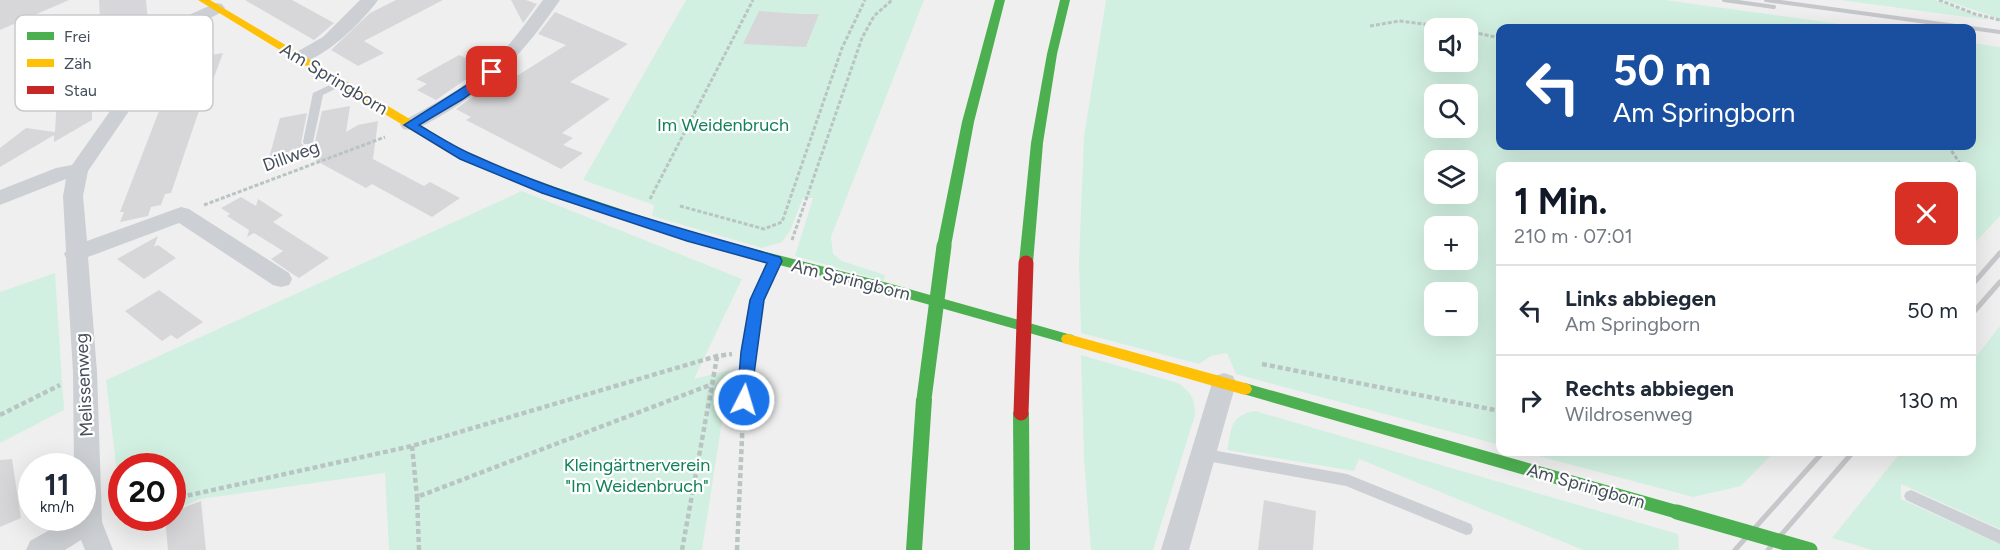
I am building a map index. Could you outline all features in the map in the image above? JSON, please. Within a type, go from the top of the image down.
[{"type":"main road","points":[[914,550],[924,399],[944,246],[963,137],[1000,0]]},
{"type":"main road","points":[[1022,550],[1021,413],[1026,263],[1037,143],[1052,54],[1065,0]]},
{"type":"main road","name":"Am Springborn","points":[[209,4],[469,158],[547,190],[692,238],[884,287],[1810,550]]},
{"type":"street","points":[[298,58],[329,41],[370,0]]},
{"type":"street","points":[[410,125],[459,97],[492,72],[504,61],[552,0]]},
{"type":"street","name":"Melissenweg","points":[[197,15],[209,4]]},
{"type":"street","name":"Melissenweg","points":[[87,453],[85,372],[75,254],[73,195],[78,171],[120,111]]},
{"type":"street","points":[[0,198],[63,173],[78,171]]},
{"type":"street","points":[[75,254],[182,214],[281,279]]},
{"type":"street","points":[[1174,550],[1224,383]]},
{"type":"street","points":[[40,550],[73,531]]},
{"type":"street","name":"Melissenweg","points":[[92,531],[99,550]]},
{"type":"lane","points":[[308,142],[318,93],[340,83]]},
{"type":"lane","points":[[744,400],[757,300],[775,261]]},
{"type":"lane","points":[[1202,454],[1347,480],[1466,529]]},
{"type":"lane","points":[[1911,496],[2000,537]]},
{"type":"path","points":[[651,198],[753,0]]},
{"type":"path","points":[[673,205],[764,229],[782,222],[842,48],[865,0]]},
{"type":"path","points":[[775,261],[785,253],[797,232],[862,38],[874,16],[892,0]]},
{"type":"path","points":[[1940,0],[1975,14],[2000,20]]},
{"type":"path","points":[[1370,26],[1399,21],[1424,24]]},
{"type":"path","points":[[1478,33],[1496,37]]},
{"type":"path","name":"Dillweg","points":[[182,214],[237,190],[390,135],[410,125]]},
{"type":"path","points":[[186,496],[412,446],[717,356],[682,550]]},
{"type":"path","points":[[1256,363],[1496,410]]},
{"type":"path","points":[[0,415],[85,372]]},
{"type":"path","points":[[417,496],[710,385]]},
{"type":"path","points":[[736,550],[744,400]]},
{"type":"path","points":[[412,446],[419,550]]},
{"type":"green space","name":"Im Weidenbruch","points":[[686,0],[924,0],[831,237],[833,254],[842,261],[885,275],[884,281],[795,256],[813,198],[803,198],[790,231],[782,242],[762,248],[652,216],[654,205],[583,180]]},
{"type":"green space","points":[[1106,0],[1665,0],[1839,24],[1496,24],[1496,150],[1976,150],[1976,44],[2000,47],[2000,216],[1976,242],[1976,162],[1496,162],[1496,444],[1236,374],[1227,353],[1211,356],[1199,364],[1081,333],[1079,262],[1084,136]]},
{"type":"green space","points":[[1840,0],[1935,0],[1989,20]]},
{"type":"green space","points":[[1945,0],[2000,0],[2000,19]]},
{"type":"green space","name":"Kleingärtnerverein \"Im Weidenbruch\"","points":[[522,191],[742,279],[694,379],[730,370],[702,550],[389,550],[385,473],[200,499],[186,505],[186,453],[115,453],[106,380]]},
{"type":"green space","points":[[55,273],[64,410],[0,443],[0,292]]},
{"type":"green space","points":[[2000,326],[2000,529],[1901,484],[1901,499],[2000,544],[2000,550],[1872,550],[1832,538],[1898,456],[1976,456],[1976,357]]},
{"type":"green space","points":[[1081,355],[1178,383],[1193,400],[1195,415],[1153,550],[1091,550],[1084,459]]},
{"type":"green space","points":[[1255,411],[1678,534],[1679,550],[1583,550],[1359,459],[1354,471],[1227,450],[1231,429],[1236,419]]},
{"type":"green space","points":[[1538,456],[1770,456],[1741,486],[1693,497]]},
{"type":"building","points":[[0,0],[69,0],[34,15],[15,15],[15,23],[0,30]]},
{"type":"building","points":[[99,0],[146,0],[147,15],[100,15]]},
{"type":"building","points":[[245,0],[292,0],[334,23],[314,40]]},
{"type":"building","points":[[396,0],[443,0],[364,41],[384,53],[358,66],[331,50],[370,13]]},
{"type":"building","points":[[511,0],[526,0],[537,4],[523,23]]},
{"type":"building","points":[[759,11],[819,14],[806,47],[743,44]]},
{"type":"building","points":[[555,12],[628,44],[570,82],[610,99],[562,133],[573,138],[563,145],[583,153],[561,169],[466,120],[471,117],[456,109],[502,74],[512,79],[566,45],[538,34]]},
{"type":"building","points":[[223,53],[213,80],[213,55]]},
{"type":"building","points":[[459,55],[485,66],[436,100],[417,90],[427,84],[416,79]]},
{"type":"building","points":[[350,106],[346,132],[358,125],[378,121],[373,159],[424,186],[430,182],[460,198],[432,217],[372,184],[366,188],[293,148],[289,165],[266,169],[280,118],[307,113],[301,143],[304,146],[312,146],[322,111]]},
{"type":"building","points":[[56,111],[92,111],[92,120],[54,142],[54,135],[0,167],[0,148],[26,128],[55,132]]},
{"type":"building","points":[[159,111],[199,111],[171,193],[165,194],[161,205],[151,207],[148,216],[120,222],[124,212],[120,212]]},
{"type":"building","points":[[241,197],[256,206],[258,199],[283,215],[273,222],[329,258],[299,278],[291,273],[271,259],[283,251],[254,233],[247,237],[249,230],[227,216],[230,214],[221,208]]},
{"type":"building","points":[[158,236],[154,247],[158,245],[176,258],[144,279],[117,259]]},
{"type":"building","points":[[159,290],[203,322],[177,339],[171,335],[162,341],[125,311]]},
{"type":"building","points":[[12,459],[18,498],[18,519],[0,527],[0,460]]},
{"type":"building","points":[[1264,500],[1316,511],[1313,550],[1258,550]]},
{"type":"building","points":[[201,501],[206,550],[168,550],[166,531],[186,531],[186,507]]},
{"type":"railway","points":[[1724,0],[1774,7]]},
{"type":"railway","points":[[1766,0],[1942,24]]},
{"type":"railway","points":[[1976,29],[2000,32]]},
{"type":"railway","points":[[1976,280],[2000,253]]},
{"type":"railway","points":[[1976,309],[2000,282]]},
{"type":"railway","points":[[1735,550],[1819,456]]},
{"type":"railway","points":[[1768,550],[1850,456]]},
{"type":"traffic: fast","points":[[944,246],[968,122],[1000,0]]},
{"type":"traffic: fast","points":[[1026,263],[1037,143],[1052,54],[1065,0]]},
{"type":"traffic: fast","points":[[549,189],[692,238],[884,287],[1068,339]]},
{"type":"traffic: fast","points":[[924,399],[944,246]]},
{"type":"traffic: fast","points":[[1245,389],[1677,512]]},
{"type":"traffic: fast","points":[[914,550],[924,399]]},
{"type":"traffic: fast","points":[[1021,413],[1022,550]]},
{"type":"traffic: fast","points":[[1677,512],[1810,550]]},
{"type":"traffic: slow","points":[[203,0],[451,149],[511,176],[549,189]]},
{"type":"traffic: slow","points":[[1068,339],[1245,389]]},
{"type":"traffic: jam","points":[[1021,413],[1026,263]]},
{"type":"route","points":[[492,72],[459,97],[410,125],[465,156],[547,190],[692,238],[775,261],[757,300],[744,400]]}]
